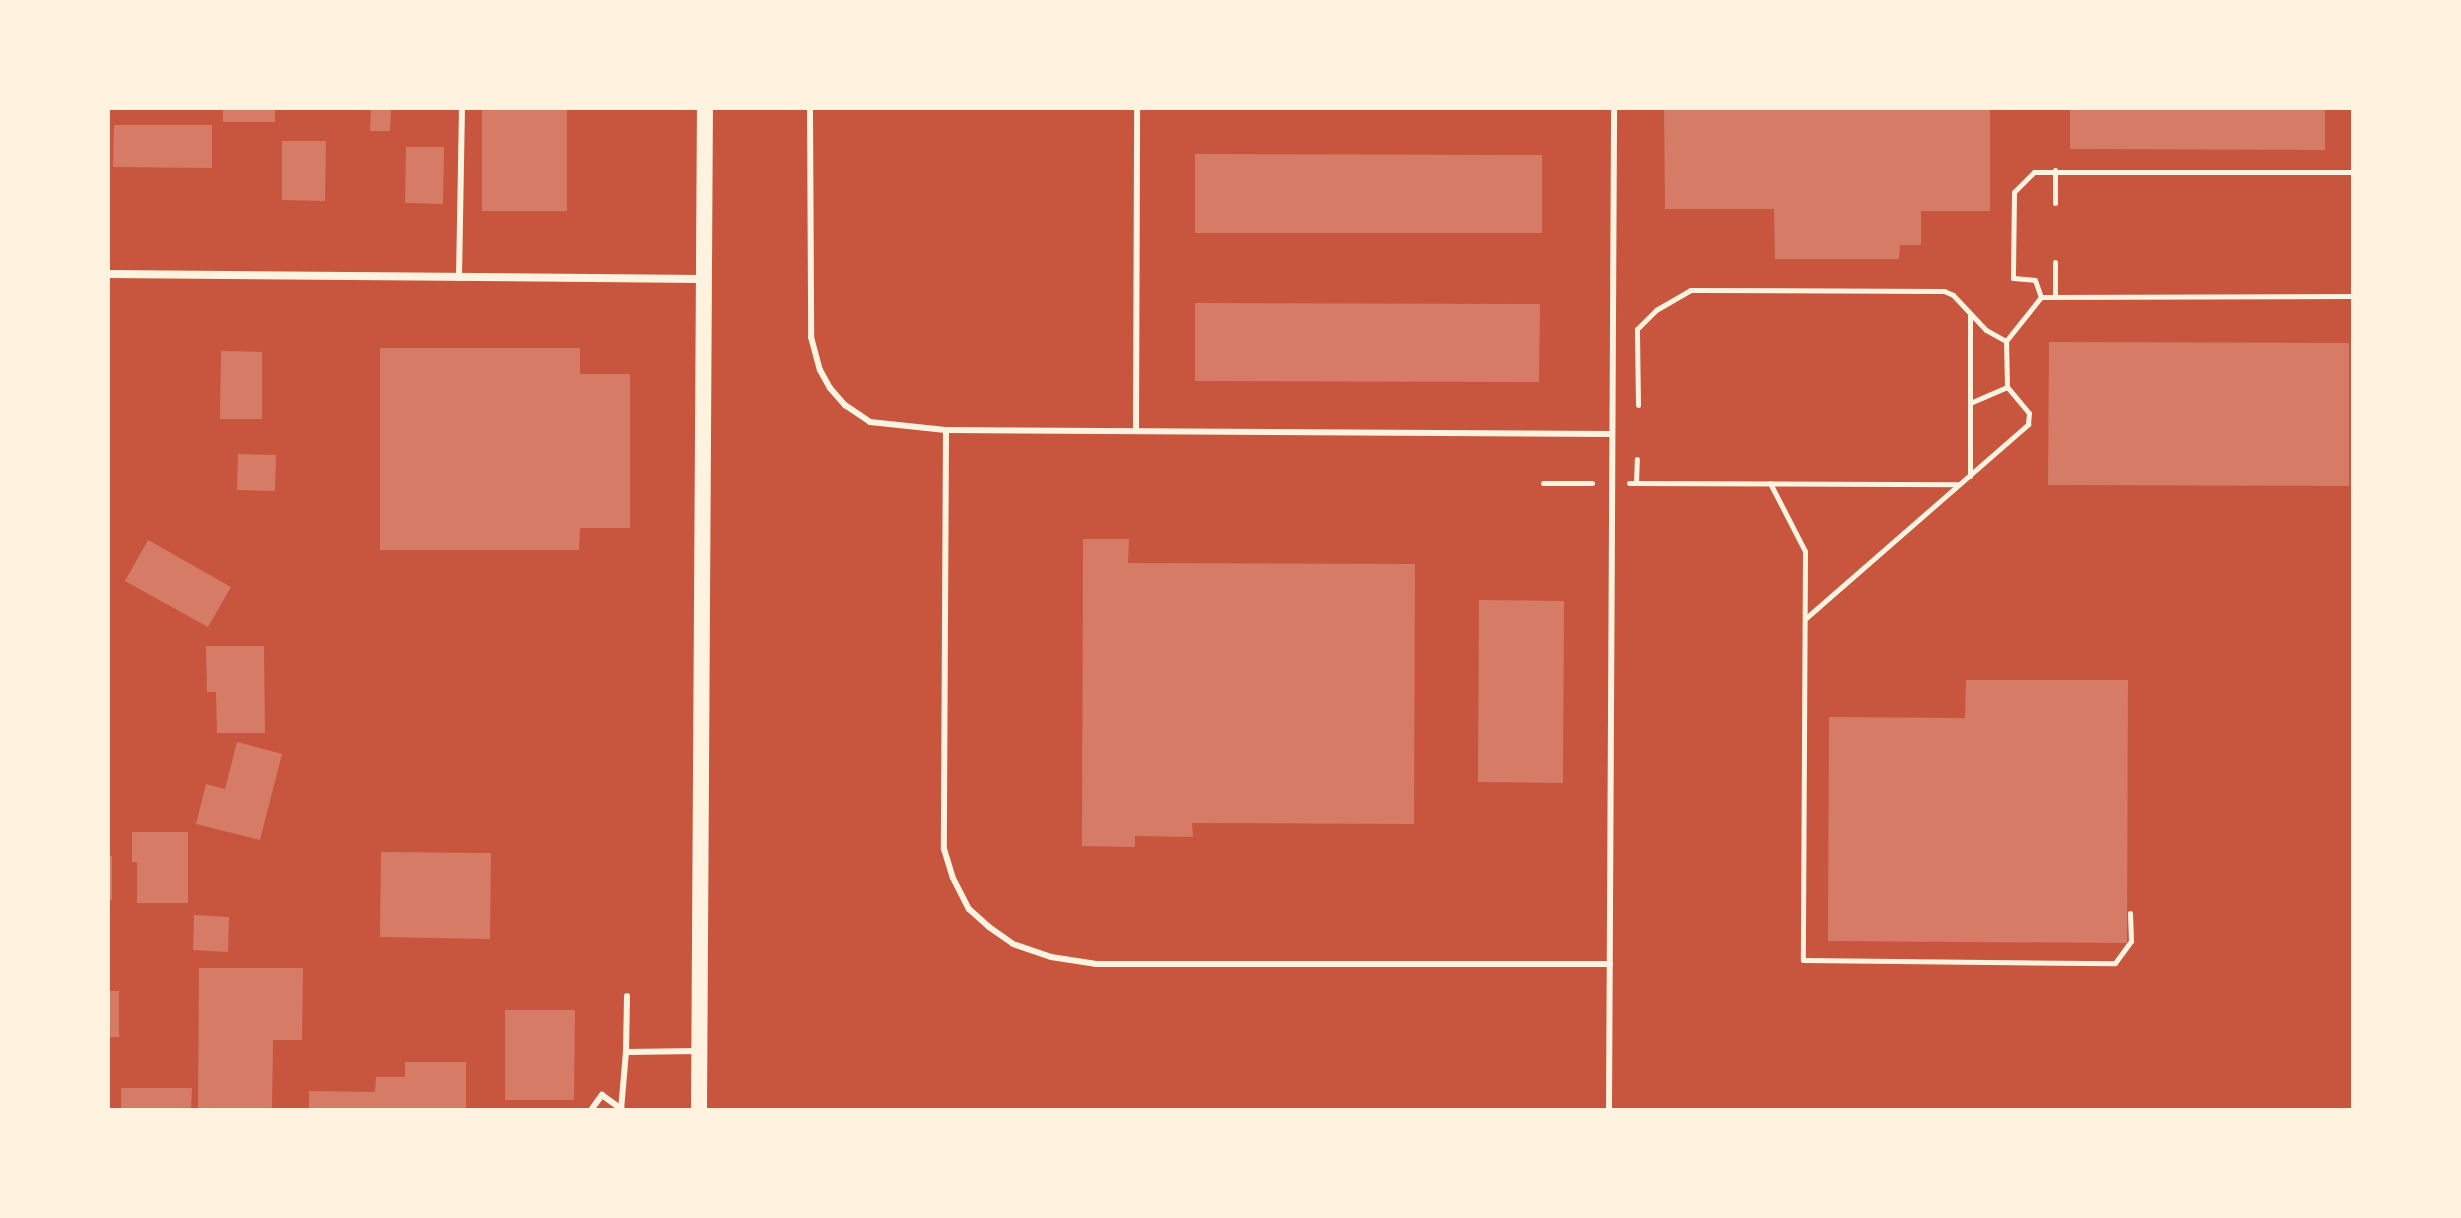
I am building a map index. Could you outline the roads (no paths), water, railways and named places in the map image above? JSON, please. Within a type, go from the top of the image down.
[{"type":"main road","points":[[699,1110],[705,108]]},
{"type":"street","points":[[108,274],[704,279]]},
{"type":"lane","points":[[459,278],[462,108]]},
{"type":"lane","points":[[810,108],[811,337],[820,370],[845,405],[870,422],[946,430],[1611,434]]},
{"type":"lane","points":[[1136,431],[1137,108]]},
{"type":"lane","points":[[1609,1110],[1614,108]]},
{"type":"lane","points":[[946,430],[944,849],[953,878],[969,909],[989,927],[1013,944],[1051,957],[1096,964],[1610,964]]},
{"type":"lane","points":[[622,1110],[627,996]]},
{"type":"lane","points":[[626,1052],[699,1051]]},
{"type":"lane","points":[[591,1110],[602,1095],[622,1110]]}]
